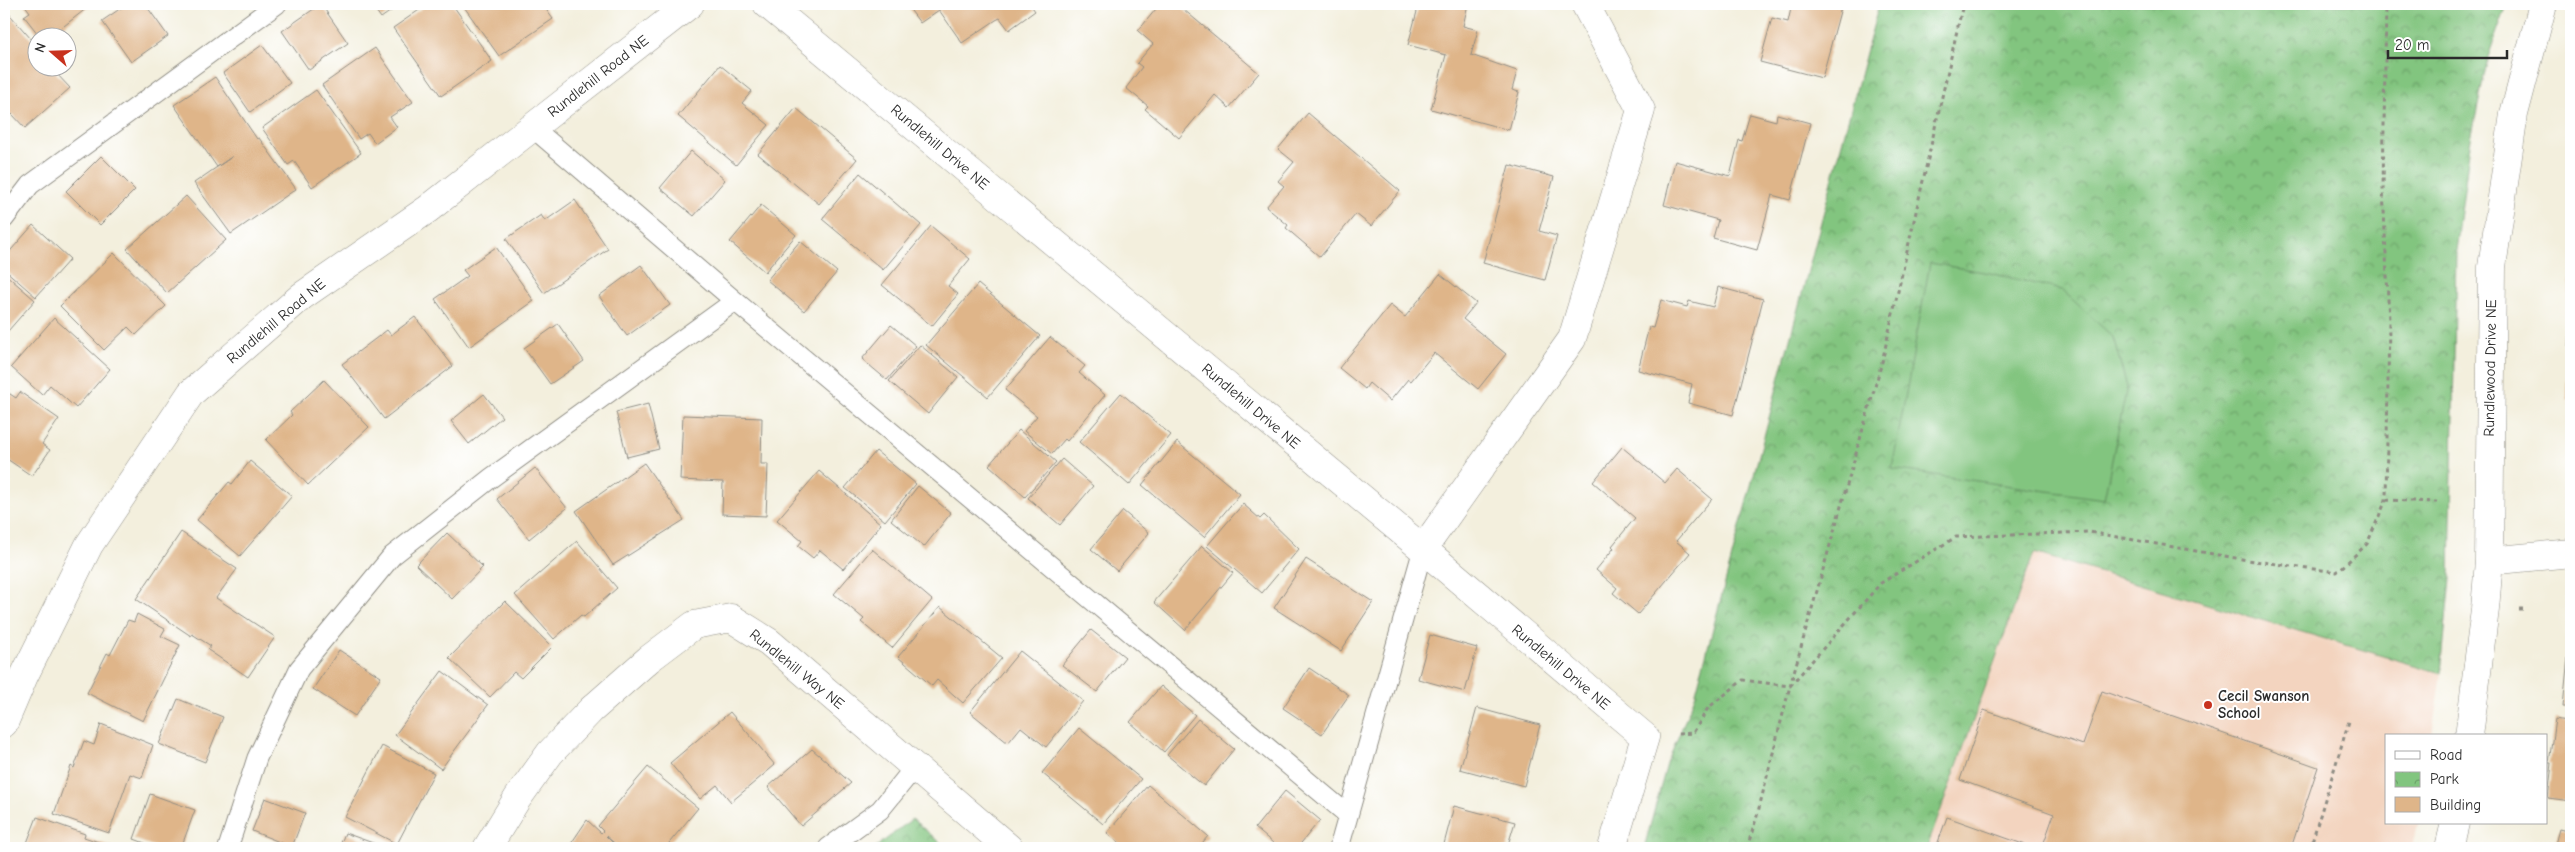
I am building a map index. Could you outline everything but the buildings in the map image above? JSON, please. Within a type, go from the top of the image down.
[{"type":"street","name":"Rundlehill Road NE","points":[[4,724],[24,676],[89,545],[191,393],[302,296],[428,209],[690,4]]},
{"type":"street","name":"Rundlehill Drive NE","points":[[767,4],[1423,549],[1644,737]]},
{"type":"street","points":[[1423,549],[1572,338],[1641,110],[1585,4]]},
{"type":"street","name":"Rundlewood Drive NE","points":[[2469,734],[2485,610],[2489,561],[2492,267],[2514,114],[2543,4]]},
{"type":"street","points":[[2489,561],[2571,553]]},
{"type":"street","name":"Rundlehill Way NE","points":[[488,848],[517,799],[550,753],[591,710],[649,660],[694,625],[731,618],[769,642],[1009,848]]},
{"type":"street","points":[[1612,848],[1644,737]]},
{"type":"street","points":[[2449,848],[2455,824]]},
{"type":"lane","points":[[4,219],[30,185],[277,4]]},
{"type":"lane","points":[[532,127],[735,301],[1348,815]]},
{"type":"lane","points":[[228,848],[257,758],[299,669],[392,556],[491,478],[735,301]]},
{"type":"lane","points":[[1339,848],[1423,549]]},
{"type":"lane","points":[[828,848],[880,810],[914,768]]},
{"type":"path","points":[[1746,848],[1757,816],[1790,686],[1882,362],[1963,4]]},
{"type":"path","points":[[1790,686],[1881,583],[1956,538],[2089,532],[2247,560],[2337,572],[2367,544],[2386,500],[2389,320],[2383,188],[2386,4]]},
{"type":"path","points":[[2386,500],[2437,502]]},
{"type":"path","points":[[1644,737],[1693,733],[1708,708],[1743,680],[1790,686]]},
{"type":"path","points":[[2310,848],[2350,718]]},
{"type":"shaded area","name":"Cecil Swanson School","points":[[2034,553],[2441,673],[2432,734],[2385,734],[2385,824],[2418,824],[2413,848],[1927,848]]},
{"type":"green space","points":[[1879,4],[2507,4],[2488,57],[2470,144],[2456,251],[2450,578],[2441,673],[2034,553],[1927,848],[1644,848],[1667,764],[1695,696]]},
{"type":"green space","points":[[1930,263],[1990,273],[2062,290],[2113,337],[2127,387],[2104,499],[1892,469]]},
{"type":"green space","points":[[912,819],[947,848],[875,848]]},
{"type":"place","name":"Cecil Swanson School","points":[[2208,705]]}]
